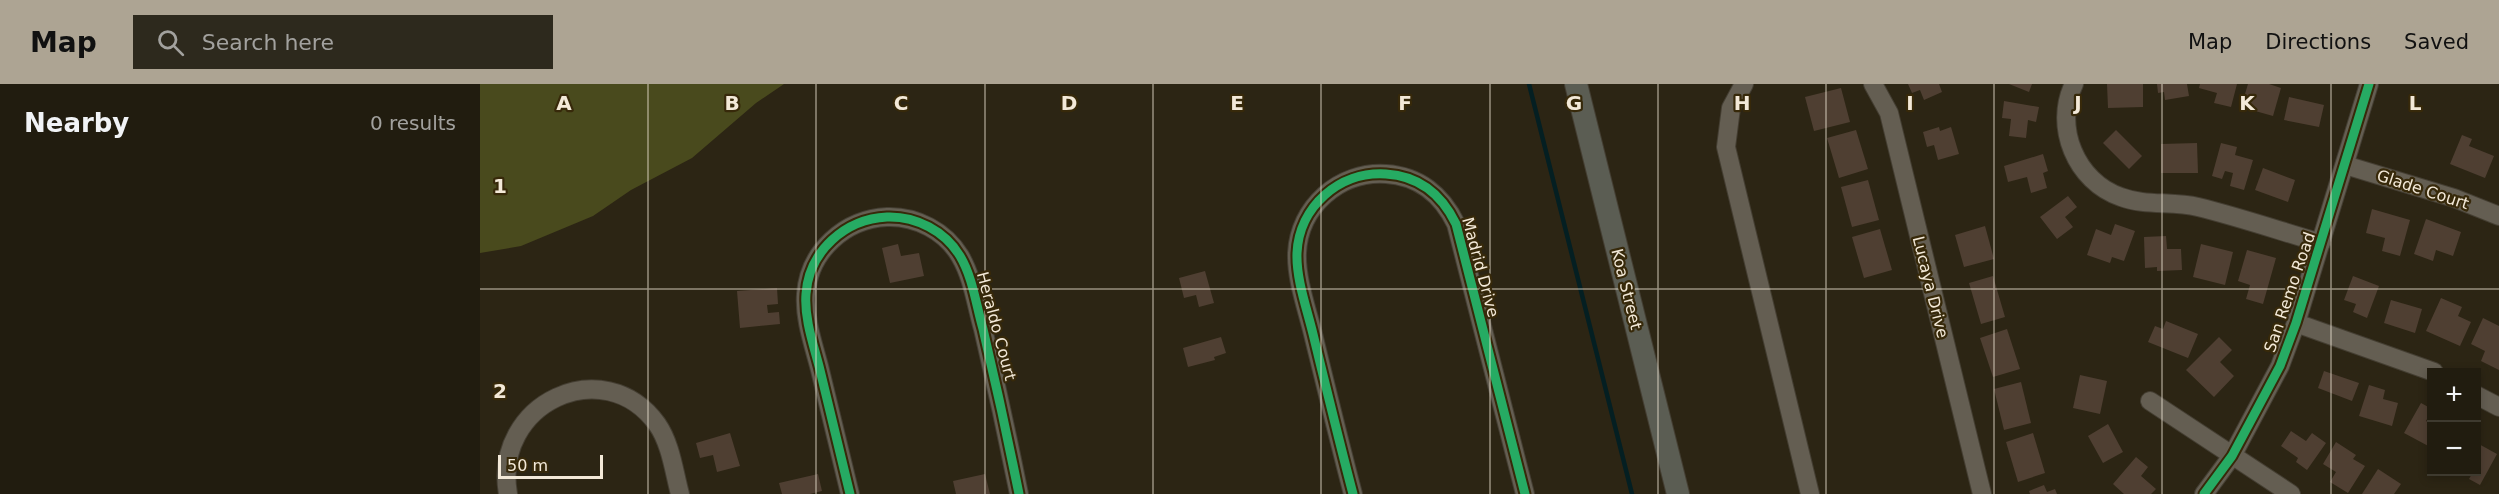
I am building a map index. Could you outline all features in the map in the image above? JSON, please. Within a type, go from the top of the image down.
[{"type":"main road","name":"Koa Street","points":[[1576,84],[1678,494]]},
{"type":"street","points":[[1744,84],[1731,108],[1726,147],[1810,494]]},
{"type":"street","name":"Lucaya Drive","points":[[1873,84],[1889,113],[1982,494]]},
{"type":"street","points":[[2074,84],[2066,106],[2069,141],[2083,170],[2108,192],[2135,201],[2198,207],[2321,243]]},
{"type":"street","name":"San Remo Road","points":[[2204,494],[2232,456],[2266,394],[2296,323],[2368,84]]},
{"type":"street","name":"Glade Court","points":[[2345,165],[2445,195],[2499,216]]},
{"type":"street","name":"Madrid Drive","points":[[1353,494],[1306,303],[1297,255],[1302,226],[1322,197],[1349,180],[1382,174],[1404,177],[1431,190],[1444,202],[1456,224],[1525,494]]},
{"type":"street","name":"Heraldo Court","points":[[850,494],[808,321],[807,284],[815,262],[835,236],[865,220],[894,217],[914,220],[936,231],[954,246],[965,266],[998,389],[1019,494]]},
{"type":"street","points":[[2296,323],[2427,370]]},
{"type":"street","points":[[508,494],[506,474],[508,454],[512,441],[522,425],[536,410],[553,399],[569,393],[588,390],[621,396],[636,404],[650,416],[666,441],[680,494]]},
{"type":"street","points":[[2481,398],[2499,407]]},
{"type":"street","points":[[2150,401],[2291,494]]},
{"type":"shaded area","points":[[480,84],[784,84],[756,103],[692,158],[631,190],[593,216],[521,246],[480,253]]},
{"type":"building","points":[[1908,84],[1939,84],[1942,92],[1924,100],[1920,90],[1912,93]]},
{"type":"building","points":[[2009,84],[2032,84],[2029,92]]},
{"type":"building","points":[[2107,84],[2143,84],[2143,107],[2108,108]]},
{"type":"building","points":[[2157,84],[2187,84],[2189,96],[2165,100],[2164,92],[2158,93]]},
{"type":"building","points":[[2200,84],[2237,84],[2231,107],[2214,103],[2217,93],[2199,88]]},
{"type":"building","points":[[2248,84],[2269,84],[2281,88],[2273,116],[2241,107]]},
{"type":"building","points":[[1841,88],[1850,122],[1814,131],[1805,97]]},
{"type":"building","points":[[2289,97],[2324,105],[2319,127],[2284,120]]},
{"type":"building","points":[[2004,101],[2039,107],[2036,122],[2028,120],[2026,138],[2009,136],[2011,119],[2002,118]]},
{"type":"building","points":[[1939,127],[1940,131],[1951,127],[1959,154],[1938,160],[1934,145],[1927,147],[1923,132]]},
{"type":"building","points":[[1856,130],[1868,169],[1839,178],[1827,138]]},
{"type":"building","points":[[2116,130],[2142,156],[2129,169],[2103,143]]},
{"type":"building","points":[[2462,135],[2472,139],[2469,146],[2494,156],[2485,178],[2450,164]]},
{"type":"building","points":[[2197,143],[2198,173],[2161,173],[2161,144]]},
{"type":"building","points":[[2221,143],[2237,147],[2235,155],[2253,160],[2244,190],[2230,186],[2233,173],[2225,171],[2222,179],[2212,176]]},
{"type":"building","points":[[2043,154],[2048,171],[2043,173],[2047,188],[2031,193],[2027,177],[2008,182],[2004,166]]},
{"type":"building","points":[[2263,168],[2295,180],[2288,202],[2255,190]]},
{"type":"building","points":[[1868,180],[1879,220],[1852,227],[1841,187]]},
{"type":"building","points":[[2068,196],[2077,207],[2065,217],[2073,227],[2057,239],[2040,217]]},
{"type":"building","points":[[2372,209],[2410,220],[2400,256],[2382,251],[2385,238],[2366,233]]},
{"type":"building","points":[[2426,219],[2461,232],[2453,256],[2436,250],[2433,261],[2414,254]]},
{"type":"building","points":[[2115,224],[2135,231],[2124,261],[2112,257],[2110,263],[2087,255],[2096,229],[2111,235]]},
{"type":"building","points":[[1985,226],[1994,259],[1964,267],[1955,235]]},
{"type":"building","points":[[1880,229],[1892,270],[1864,278],[1852,237]]},
{"type":"building","points":[[2166,236],[2167,249],[2181,249],[2182,270],[2157,271],[2157,267],[2145,268],[2144,237]]},
{"type":"building","points":[[898,244],[901,256],[919,253],[924,276],[890,283],[882,248]]},
{"type":"building","points":[[2201,244],[2233,252],[2225,285],[2193,277]]},
{"type":"building","points":[[2247,250],[2276,258],[2263,304],[2246,299],[2250,285],[2238,281]]},
{"type":"building","points":[[1205,271],[1214,303],[1199,307],[1196,295],[1184,298],[1179,278]]},
{"type":"building","points":[[1993,276],[2005,317],[1981,324],[1969,283]]},
{"type":"building","points":[[2353,276],[2379,286],[2367,318],[2353,312],[2356,304],[2344,300]]},
{"type":"building","points":[[777,288],[778,304],[767,305],[768,313],[779,312],[780,324],[740,328],[737,291]]},
{"type":"building","points":[[2441,298],[2462,307],[2458,316],[2471,322],[2460,346],[2426,331]]},
{"type":"building","points":[[2391,300],[2422,309],[2415,333],[2384,323]]},
{"type":"building","points":[[2483,318],[2499,326],[2499,370],[2481,361],[2485,351],[2471,344]]},
{"type":"building","points":[[2166,321],[2198,334],[2188,358],[2148,342],[2155,326],[2163,329]]},
{"type":"building","points":[[2007,329],[2020,369],[1993,377],[1980,338]]},
{"type":"building","points":[[1221,337],[1226,353],[1214,357],[1215,360],[1188,367],[1183,348]]},
{"type":"building","points":[[2219,337],[2232,350],[2220,362],[2234,376],[2214,397],[2186,370]]},
{"type":"building","points":[[2324,371],[2359,383],[2352,401],[2318,388]]},
{"type":"building","points":[[2080,375],[2107,381],[2100,414],[2073,408]]},
{"type":"building","points":[[2021,382],[2031,423],[2004,430],[1994,389]]},
{"type":"building","points":[[2369,385],[2385,390],[2383,399],[2398,403],[2392,426],[2359,416]]},
{"type":"building","points":[[2421,403],[2427,406],[2427,445],[2404,433]]},
{"type":"building","points":[[2108,424],[2123,452],[2103,463],[2088,436]]},
{"type":"building","points":[[2291,431],[2306,441],[2312,433],[2326,443],[2307,470],[2296,462],[2298,458],[2281,446]]},
{"type":"building","points":[[730,433],[740,466],[717,472],[713,455],[700,458],[696,443]]},
{"type":"building","points":[[2033,433],[2045,473],[2018,482],[2006,442]]},
{"type":"building","points":[[2336,442],[2356,455],[2353,459],[2365,466],[2348,493],[2330,482],[2336,472],[2323,464]]},
{"type":"building","points":[[2481,445],[2497,454],[2480,485],[2469,479],[2471,476],[2481,476]]},
{"type":"building","points":[[2136,457],[2148,467],[2141,476],[2156,489],[2151,494],[2124,494],[2113,484]]},
{"type":"building","points":[[2378,469],[2401,484],[2394,494],[2362,494]]},
{"type":"building","points":[[818,474],[822,491],[810,494],[782,494],[779,483]]},
{"type":"building","points":[[985,474],[990,494],[956,494],[953,481]]},
{"type":"building","points":[[2044,485],[2047,492],[2055,489],[2057,494],[2030,494],[2029,491]]},
{"type":"waterway","points":[[1529,84],[1632,494]]},
{"type":"cycle path","points":[[2204,494],[2232,456],[2280,366],[2296,323],[2369,84]]},
{"type":"cycle path","points":[[1353,494],[1302,294],[1297,253],[1299,236],[1305,221],[1325,195],[1353,179],[1386,174],[1409,179],[1428,189],[1444,204],[1456,224],[1525,494]]},
{"type":"cycle path","points":[[850,494],[810,332],[806,313],[806,294],[814,264],[832,240],[857,224],[887,217],[909,219],[938,232],[954,247],[964,264],[983,329],[1019,494]]}]
